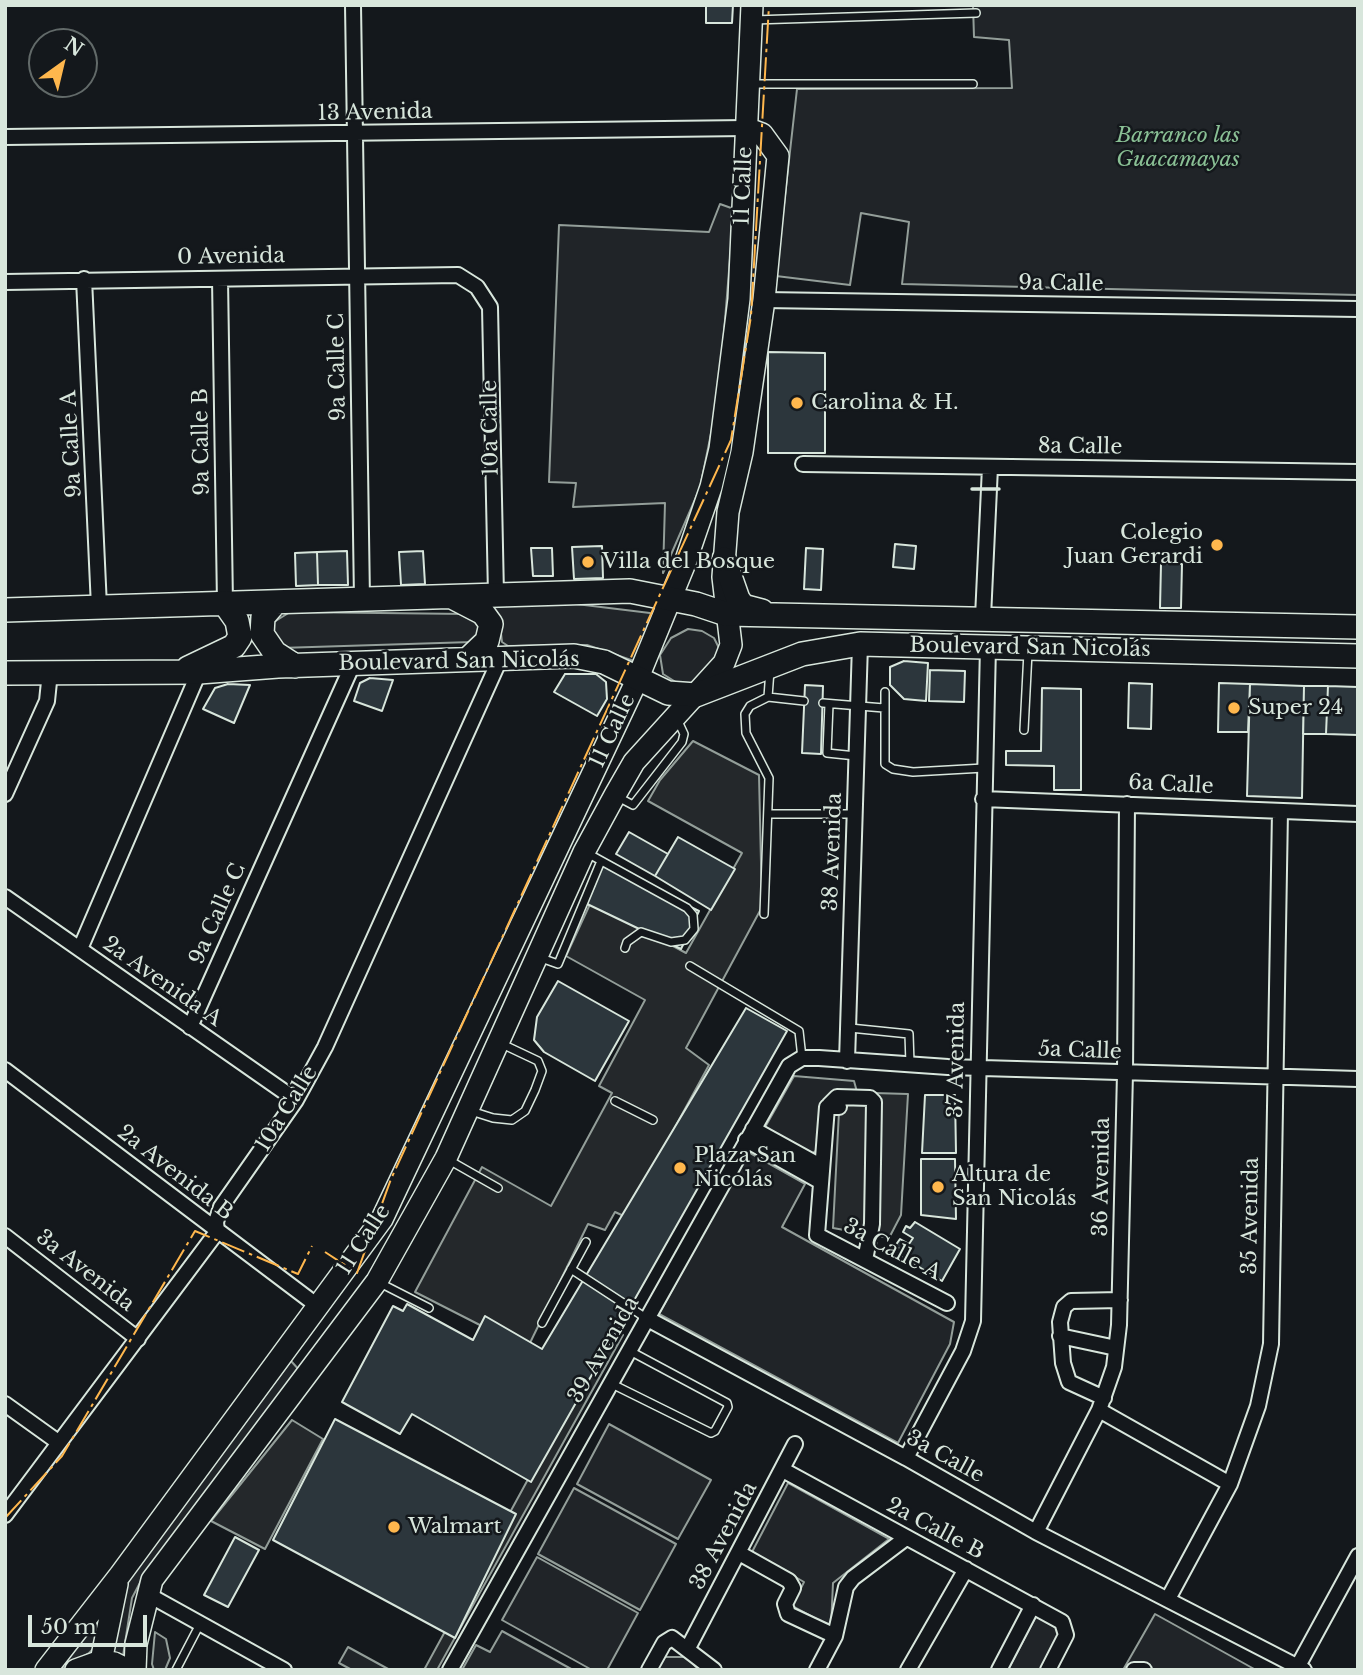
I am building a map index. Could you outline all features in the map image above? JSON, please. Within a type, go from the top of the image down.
[{"type":"main road","points":[[746,128],[751,13]]},
{"type":"main road","name":"11 Calle","points":[[46,1670],[120,1575],[382,1219],[637,680],[700,521],[720,449],[739,299],[746,128],[762,134],[778,156],[764,300],[742,452],[728,512],[724,559],[726,614],[732,627],[731,645],[724,663],[634,762],[624,800],[593,857],[558,911],[446,1158],[377,1281],[152,1580],[146,1594],[136,1644],[135,1670]]},
{"type":"main road","points":[[724,559],[743,606],[783,615]]},
{"type":"main road","name":"Boulevard San Nicolás","points":[[5,610],[630,591],[669,598],[726,614],[984,617],[1358,627]]},
{"type":"main road","points":[[450,596],[479,610],[491,624],[487,641],[468,659]]},
{"type":"main road","points":[[276,602],[262,617],[262,634],[275,653],[295,666]]},
{"type":"main road","points":[[189,672],[234,646],[240,637],[240,628],[225,604]]},
{"type":"main road","name":"Boulevard San Nicolás","points":[[5,673],[189,672],[468,659],[585,658],[604,662],[668,693],[696,695],[802,653],[860,644],[1358,656]]},
{"type":"main road","points":[[101,1661],[120,1575]]},
{"type":"main road","points":[[76,1670],[101,1661],[114,1662],[128,1670]]},
{"type":"street","points":[[353,5],[354,135]]},
{"type":"street","name":"13 Avenida","points":[[5,137],[354,135],[746,128]]},
{"type":"street","name":"9a Calle C","points":[[354,135],[362,599]]},
{"type":"street","name":"0 Avenida","points":[[5,282],[458,275]]},
{"type":"street","name":"10a Calle","points":[[458,275],[477,287],[489,307],[496,595]]},
{"type":"street","name":"9a Calle A","points":[[84,279],[99,607]]},
{"type":"street","name":"9a Calle B","points":[[220,279],[225,604]]},
{"type":"street","name":"9a Calle","points":[[764,300],[1358,309]]},
{"type":"street","name":"8a Calle","points":[[803,464],[1358,472]]},
{"type":"street","points":[[984,617],[990,467]]},
{"type":"street","name":"38 Avenida","points":[[847,1061],[860,644]]},
{"type":"street","name":"37 Avenida","points":[[905,1458],[963,1351],[973,1321],[988,646]]},
{"type":"street","name":"10a Calle","points":[[5,1515],[217,1232],[217,1215],[221,1207],[296,1100],[325,1047],[499,659]]},
{"type":"street","name":"9a Calle C","points":[[190,1027],[353,664]]},
{"type":"street","points":[[5,794],[47,701],[50,672]]},
{"type":"street","points":[[80,949],[189,672]]},
{"type":"street","name":"6a Calle","points":[[983,799],[1358,814]]},
{"type":"street","name":"36 Avenida","points":[[1036,1532],[1102,1404],[1116,1348],[1120,1300],[1125,1073],[1127,804]]},
{"type":"street","name":"35 Avenida","points":[[1168,1599],[1230,1483],[1258,1406],[1271,1344],[1280,811]]},
{"type":"street","name":"2a Avenida A","points":[[5,898],[296,1100]]},
{"type":"street","name":"5a Calle","points":[[802,1058],[978,1068],[1358,1079]]},
{"type":"street","name":"39 Avenida","points":[[450,1670],[789,1066],[802,1058]]},
{"type":"street","name":"2a Avenida B","points":[[5,1070],[319,1307]]},
{"type":"street","points":[[750,1135],[821,1182],[837,1097],[870,1098],[874,1102],[872,1224],[865,1260]]},
{"type":"street","points":[[750,1135],[822,1167]]},
{"type":"street","name":"3a Calle A","points":[[821,1182],[817,1235],[947,1303]]},
{"type":"street","name":"3a Avenida","points":[[5,1236],[138,1339]]},
{"type":"street","points":[[1120,1300],[1072,1301],[1064,1307],[1060,1336],[1063,1363],[1069,1382],[1230,1483]]},
{"type":"street","name":"3a Calle","points":[[646,1318],[1036,1532],[1301,1668]]},
{"type":"street","points":[[1060,1336],[1116,1348]]},
{"type":"street","points":[[5,1404],[58,1442]]},
{"type":"street","name":"38 Avenida","points":[[688,1648],[796,1444]]},
{"type":"street","name":"2a Calle B","points":[[783,1470],[1033,1605],[1066,1628],[1066,1635],[1048,1670]]},
{"type":"street","points":[[817,1670],[835,1636],[846,1587],[852,1578],[906,1538]]},
{"type":"street","points":[[739,1553],[789,1581],[793,1588],[785,1604],[788,1614],[835,1636]]},
{"type":"street","points":[[1301,1668],[1358,1556]]},
{"type":"street","points":[[908,1670],[965,1570]]},
{"type":"street","points":[[146,1594],[200,1623],[266,1665],[284,1670]]},
{"type":"street","points":[[999,1670],[1033,1605]]},
{"type":"street","points":[[649,1670],[667,1639],[688,1648],[710,1668]]},
{"type":"street","points":[[1134,1670],[1144,1670]]},
{"type":"lane","points":[[751,13],[976,13]]},
{"type":"lane","points":[[746,84],[973,84]]},
{"type":"lane","points":[[1024,730],[1028,647]]},
{"type":"lane","points":[[768,697],[771,664]]},
{"type":"lane","points":[[885,692],[885,764],[893,769],[913,772],[984,768]]},
{"type":"lane","points":[[764,914],[769,778],[743,726],[750,706],[768,697],[804,701]]},
{"type":"lane","points":[[857,757],[827,752],[826,704],[884,708]]},
{"type":"lane","points":[[768,814],[855,814]]},
{"type":"lane","points":[[537,956],[558,964],[578,921],[593,857],[687,908],[695,920],[694,929],[685,940],[671,942],[641,932],[627,942],[625,948]]},
{"type":"lane","points":[[558,911],[578,921]]},
{"type":"lane","points":[[690,966],[799,1031],[802,1058]]},
{"type":"lane","points":[[850,1028],[909,1034],[910,1065]]},
{"type":"lane","points":[[468,1109],[493,1118],[512,1120],[525,1111],[535,1090],[542,1071],[538,1061],[498,1043]]},
{"type":"lane","points":[[615,1101],[653,1120]]},
{"type":"lane","points":[[446,1158],[498,1188]]},
{"type":"lane","points":[[542,1323],[586,1242]]},
{"type":"lane","name":"3a Calle","points":[[571,1269],[646,1318]]},
{"type":"lane","points":[[377,1281],[429,1308]]},
{"type":"lane","points":[[610,1383],[711,1433],[715,1431],[728,1407],[727,1403],[629,1350]]},
{"type":"lane","points":[[176,1670],[200,1623]]},
{"type":"green space","name":"Barranco las Guacamayas","points":[[973,5],[1358,5],[1358,295],[902,284],[909,222],[861,213],[850,285],[776,276],[797,89],[1012,88],[1009,40],[974,37]]},
{"type":"green space","points":[[720,204],[734,209],[719,394],[700,488],[663,573],[665,503],[573,507],[576,483],[549,482],[559,225],[709,232]]},
{"type":"green space","points":[[568,603],[650,613],[654,618],[634,661],[587,645],[508,646],[502,642],[499,616],[491,605]]},
{"type":"green space","points":[[290,612],[468,614],[481,628],[478,638],[472,642],[280,648],[273,641],[274,622]]},
{"type":"green space","points":[[688,629],[702,631],[714,638],[719,648],[715,661],[690,685],[682,686],[663,674],[660,655],[671,638]]},
{"type":"green space","points":[[794,1076],[854,1081],[857,1092],[839,1092],[817,1150],[810,1155],[764,1129]]},
{"type":"green space","points":[[748,1152],[805,1184],[782,1227],[954,1322],[950,1344],[898,1443],[659,1314]]},
{"type":"green space","points":[[291,1361],[301,1372],[144,1575],[132,1598],[123,1656],[113,1654],[121,1593],[136,1567]]},
{"type":"green space","points":[[609,1424],[711,1480],[678,1539],[577,1484]]},
{"type":"green space","points":[[788,1483],[889,1539],[833,1583],[831,1627],[792,1606],[804,1582],[752,1552]]},
{"type":"green space","points":[[574,1488],[676,1544],[640,1610],[538,1554]]},
{"type":"green space","points":[[537,1557],[638,1613],[607,1670],[592,1670],[502,1620]]},
{"type":"green space","points":[[99,1614],[97,1645],[89,1653],[59,1670]]},
{"type":"green space","points":[[1155,1614],[1256,1670],[1123,1670]]},
{"type":"green space","points":[[1036,1616],[1065,1633],[1044,1670],[1008,1670]]},
{"type":"green space","points":[[502,1631],[573,1670],[462,1670],[476,1645],[490,1652]]},
{"type":"green space","points":[[155,1632],[166,1639],[170,1658],[165,1670],[154,1670],[152,1664]]},
{"type":"green space","points":[[348,1647],[390,1670],[352,1670],[339,1663]]},
{"type":"green space","points":[[661,1657],[686,1657],[699,1670],[658,1670]]},
{"type":"shaded area","points":[[693,741],[759,775],[762,907],[686,1048],[709,1065],[626,1217],[615,1212],[605,1230],[588,1224],[527,1349],[415,1292],[482,1167],[551,1206],[612,1093],[599,1086],[645,1000],[566,956],[591,902],[686,953],[742,853],[648,801],[660,780]]},
{"type":"shaded area","name":"Altura de San Nicolás","points":[[840,1092],[908,1094],[901,1215],[889,1238],[833,1228]]},
{"type":"shaded area","points":[[610,1329],[623,1335],[437,1670],[424,1670]]},
{"type":"shaded area","points":[[292,1420],[323,1439],[265,1549],[211,1521]]},
{"type":"building","points":[[706,5],[733,5],[732,23],[706,23]]},
{"type":"building","name":"Carolina & H.","points":[[768,352],[825,353],[825,453],[768,453]]},
{"type":"building","points":[[895,544],[916,546],[914,569],[893,567]]},
{"type":"building","name":"Villa del Bosque","points":[[602,546],[603,578],[574,579],[572,547]]},
{"type":"building","points":[[531,548],[552,548],[553,576],[533,576]]},
{"type":"building","points":[[806,548],[823,549],[821,590],[804,589]]},
{"type":"building","points":[[347,551],[348,585],[318,585],[317,552]]},
{"type":"building","points":[[423,551],[425,584],[401,585],[399,552]]},
{"type":"building","points":[[317,552],[318,585],[296,586],[295,553]]},
{"type":"building","points":[[1161,564],[1182,564],[1181,608],[1160,608]]},
{"type":"building","points":[[904,661],[928,663],[926,701],[904,699],[890,685],[890,667]]},
{"type":"building","points":[[930,670],[965,671],[964,702],[929,701]]},
{"type":"building","points":[[565,674],[596,674],[606,682],[607,699],[597,716],[554,692]]},
{"type":"building","points":[[370,678],[393,680],[382,711],[354,701],[360,683]]},
{"type":"building","points":[[1129,683],[1152,684],[1151,729],[1128,728]]},
{"type":"building","name":"Super 24","points":[[1219,683],[1250,684],[1248,732],[1218,732]]},
{"type":"building","points":[[228,684],[250,685],[234,723],[203,709],[215,688]]},
{"type":"building","points":[[1250,684],[1304,686],[1302,798],[1247,796]]},
{"type":"building","points":[[805,685],[823,686],[821,754],[802,753]]},
{"type":"building","points":[[1304,686],[1328,686],[1326,734],[1303,734]]},
{"type":"building","points":[[1328,686],[1358,687],[1358,735],[1326,734]]},
{"type":"building","points":[[1042,688],[1081,689],[1081,790],[1054,790],[1054,766],[1006,765],[1006,751],[1041,751]]},
{"type":"building","points":[[629,832],[668,854],[655,876],[616,854]]},
{"type":"building","points":[[678,837],[735,869],[711,910],[655,876]]},
{"type":"building","points":[[602,864],[699,911],[681,949],[583,902]]},
{"type":"building","points":[[558,981],[629,1021],[595,1081],[544,1052],[534,1040],[537,1017]]},
{"type":"building","name":"Plaza San Nicolás","points":[[746,1008],[787,1031],[531,1482],[412,1414],[400,1434],[342,1402],[393,1306],[403,1311],[407,1304],[473,1340],[485,1316],[542,1349]]},
{"type":"building","name":"Altura de San Nicolás","points":[[925,1095],[955,1095],[956,1153],[922,1153]]},
{"type":"building","name":"Altura de San Nicolás","points":[[921,1159],[955,1159],[956,1219],[921,1215]]},
{"type":"building","name":"Altura de San Nicolás","points":[[915,1222],[960,1249],[942,1281],[898,1254],[900,1249],[895,1246],[900,1239],[909,1244],[913,1238],[903,1232],[906,1226],[910,1228]]},
{"type":"building","name":"Walmart","points":[[335,1419],[516,1514],[455,1638],[273,1540]]},
{"type":"building","points":[[235,1537],[259,1550],[228,1607],[204,1595]]},
{"type":"wall","points":[[972,489],[999,489]]},
{"type":"power","points":[[325,1252],[357,1273],[391,1179],[731,440],[751,316],[769,5]]},
{"type":"power","points":[[5,1518],[62,1456],[195,1231],[298,1274],[312,1246]]},
{"type":"place","name":"Carolina & H.","points":[[797,403]]},
{"type":"place","name":"Colegio Juan Gerardi","points":[[1217,545]]},
{"type":"place","name":"Villa del Bosque","points":[[588,562]]},
{"type":"place","name":"Super 24","points":[[1234,708]]},
{"type":"place","name":"Plaza San Nicolás","points":[[680,1168]]},
{"type":"place","name":"Altura de San Nicolás","points":[[938,1187]]},
{"type":"place","name":"Walmart","points":[[394,1527]]}]
